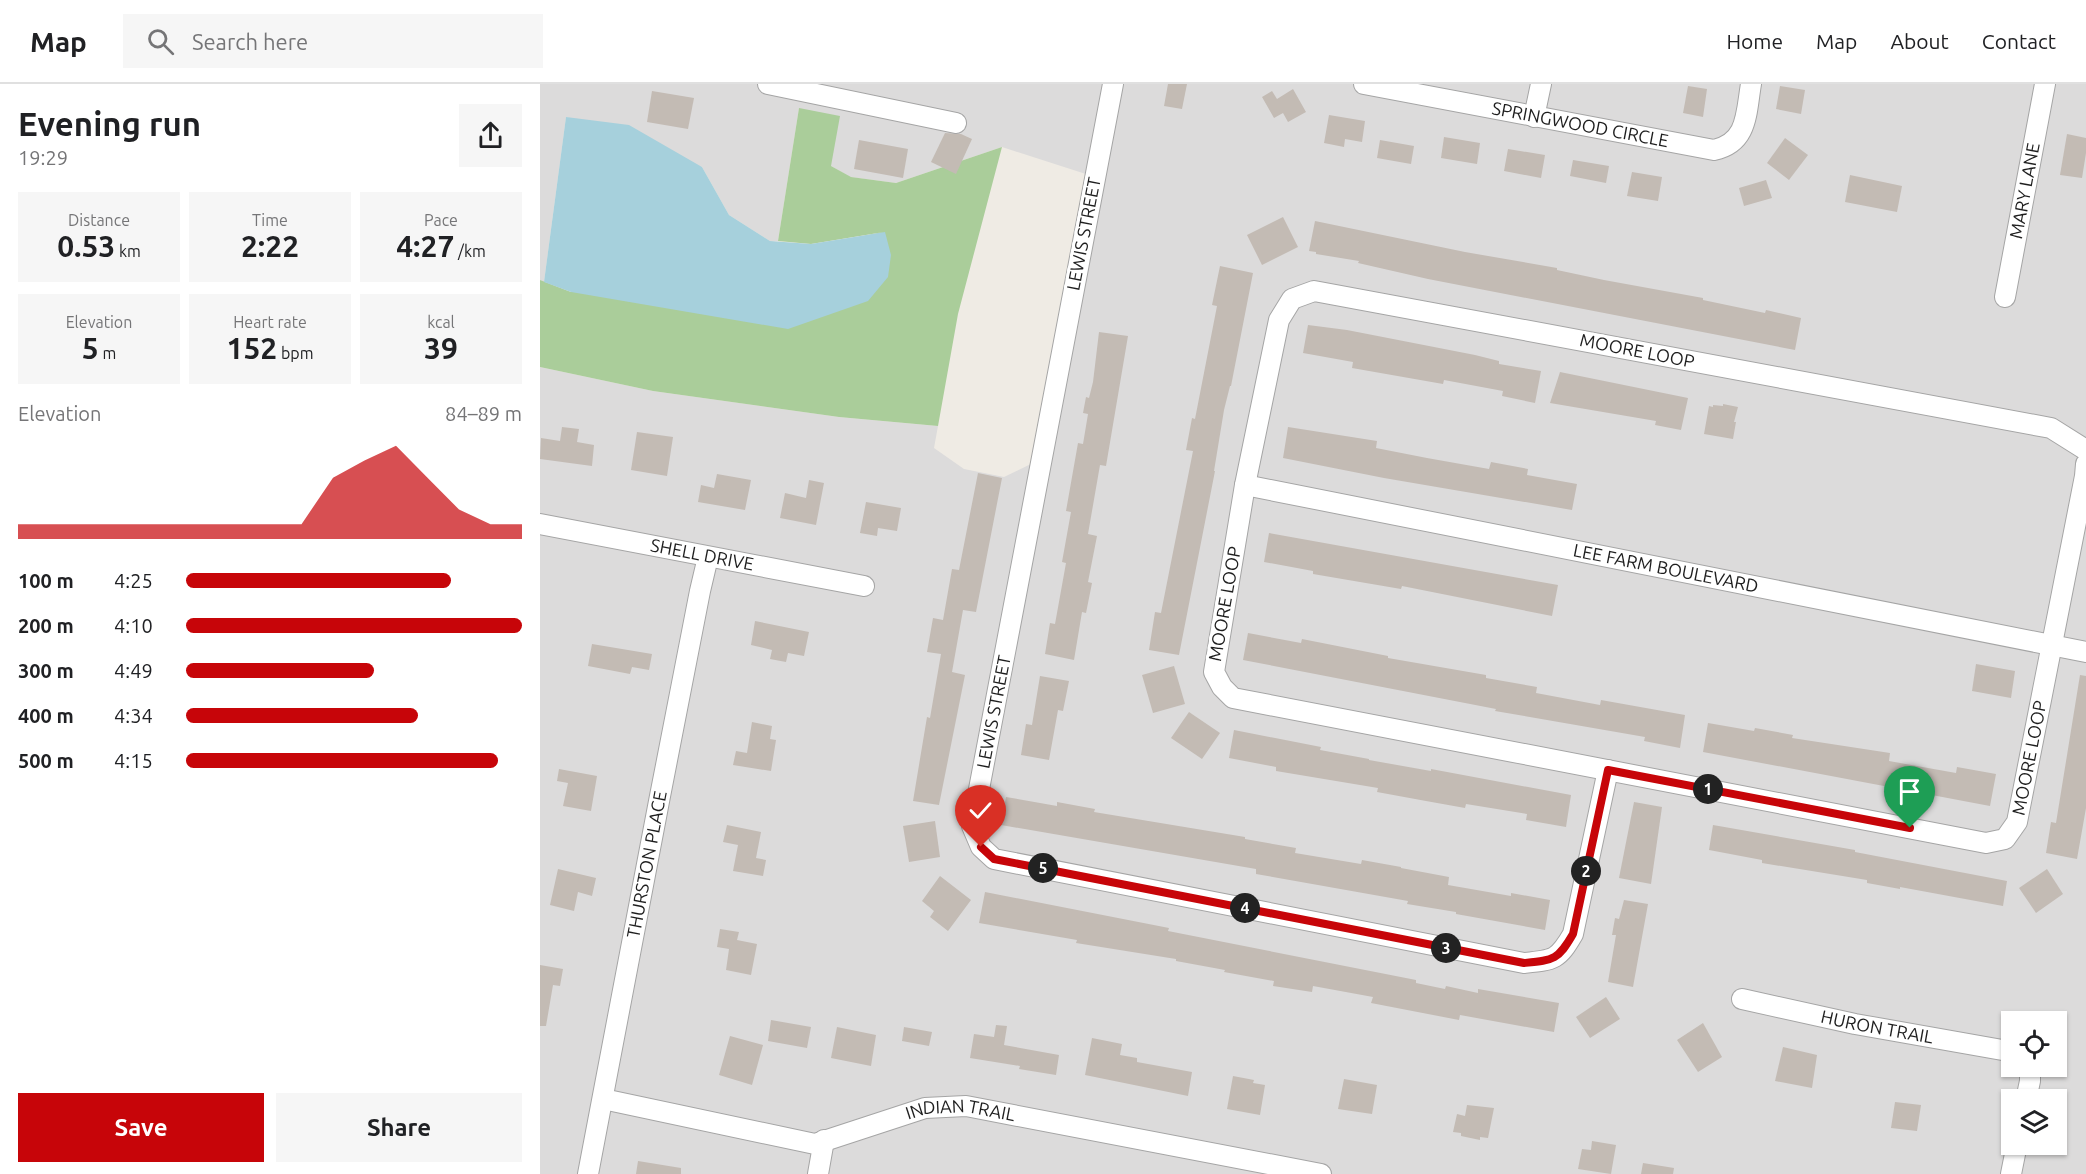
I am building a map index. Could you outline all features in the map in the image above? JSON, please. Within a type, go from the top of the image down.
[{"type":"street","points":[[768,84],[956,123]]},
{"type":"street","name":"LEWIS STREET","points":[[1113,84],[972,826],[981,847],[994,859],[1524,963],[1547,961],[1562,953],[1573,934],[1608,770]]},
{"type":"street","name":"SPRINGWOOD CIRCLE","points":[[1364,84],[1714,150],[1725,148],[1735,141],[1742,131],[1751,84]]},
{"type":"street","points":[[1534,117],[1541,84]]},
{"type":"street","name":"MARY LANE","points":[[2005,297],[2045,84]]},
{"type":"street","name":"MOORE LOOP","points":[[2086,450],[2051,429],[1314,291],[1292,299],[1279,320],[1245,485],[1214,672],[1222,687],[1233,698],[1986,843],[2005,839],[2017,822],[2086,464]]},
{"type":"street","name":"LEE FARM BOULEVARD","points":[[1245,485],[2086,652]]},
{"type":"street","name":"SHELL DRIVE","points":[[540,524],[864,586]]},
{"type":"street","name":"THURSTON PLACE","points":[[588,1174],[628,973],[650,841],[708,557]]},
{"type":"street","name":"HURON TRAIL","points":[[1742,999],[1855,1024],[2001,1050]]},
{"type":"street","name":"INDIAN TRAIL","points":[[603,1100],[815,1144],[925,1108],[966,1106],[1321,1174]]},
{"type":"street","points":[[818,1174],[824,1140]]},
{"type":"street","points":[[2011,1174],[2015,1155]]},
{"type":"shaded area","points":[[540,84],[2086,84],[2086,1174],[540,1174],[540,367],[653,391],[839,417],[938,426],[934,448],[964,469],[1004,477],[1035,462],[1092,176],[1002,147],[896,183],[850,177],[831,166],[799,108],[778,241],[770,241],[729,215],[702,167],[566,117],[544,282],[540,280]]},
{"type":"green space","points":[[799,108],[840,116],[831,166],[851,177],[896,183],[1002,147],[958,314],[938,426],[839,417],[653,391],[540,367],[540,280],[571,292],[884,232],[811,244],[778,241]]},
{"type":"water","points":[[566,117],[629,125],[702,167],[729,215],[770,241],[811,244],[885,232],[891,255],[888,277],[868,301],[788,329],[571,292],[544,282]]},
{"type":"building","points":[[1168,84],[1187,84],[1182,109],[1164,106]]},
{"type":"building","points":[[1688,86],[1707,89],[1703,117],[1683,113]]},
{"type":"building","points":[[1780,86],[1805,90],[1801,114],[1776,109]]},
{"type":"building","points":[[1293,89],[1306,112],[1288,122],[1283,113],[1274,118],[1262,97],[1272,91],[1277,99]]},
{"type":"building","points":[[652,91],[694,98],[688,129],[647,122]]},
{"type":"building","points":[[1329,115],[1365,121],[1362,142],[1345,139],[1344,147],[1324,143]]},
{"type":"building","points":[[945,133],[961,134],[972,139],[956,174],[931,162]]},
{"type":"building","points":[[2067,134],[2086,138],[2082,178],[2060,175]]},
{"type":"building","points":[[1444,137],[1480,143],[1477,164],[1441,158]]},
{"type":"building","points":[[1785,138],[1808,155],[1789,180],[1767,163]]},
{"type":"building","points":[[859,140],[908,149],[903,178],[854,169]]},
{"type":"building","points":[[1380,140],[1414,146],[1411,164],[1377,158]]},
{"type":"building","points":[[1508,149],[1545,155],[1541,178],[1504,171]]},
{"type":"building","points":[[1573,160],[1609,166],[1606,183],[1570,176]]},
{"type":"building","points":[[1632,172],[1662,177],[1658,201],[1627,196]]},
{"type":"building","points":[[1850,175],[1902,186],[1897,212],[1845,202]]},
{"type":"building","points":[[1766,180],[1772,198],[1744,206],[1739,188]]},
{"type":"building","points":[[1283,217],[1298,247],[1262,265],[1247,235]]},
{"type":"building","points":[[1315,221],[1465,252],[1557,268],[1557,270],[1703,298],[1703,300],[1765,313],[1766,310],[1801,318],[1795,350],[1428,279],[1358,263],[1359,261],[1316,254],[1316,252],[1309,251]]},
{"type":"building","points":[[1220,266],[1253,273],[1231,386],[1224,410],[1215,471],[1179,655],[1149,650],[1155,612],[1161,613],[1193,451],[1186,450],[1192,418],[1195,419],[1217,306],[1212,305]]},
{"type":"building","points":[[1308,325],[1347,330],[1475,355],[1499,361],[1499,364],[1541,371],[1535,403],[1502,396],[1503,391],[1444,380],[1443,384],[1352,368],[1353,362],[1303,353]]},
{"type":"building","points":[[1099,332],[1128,336],[1106,466],[1100,465],[1088,534],[1097,536],[1088,582],[1092,583],[1086,613],[1082,612],[1074,660],[1045,654],[1050,623],[1055,624],[1066,563],[1062,562],[1071,512],[1066,511],[1078,443],[1083,444],[1088,414],[1083,413],[1086,397],[1089,398],[1093,382]]},
{"type":"building","points":[[1560,372],[1688,398],[1681,430],[1655,425],[1656,421],[1550,403]]},
{"type":"building","points":[[1723,404],[1738,407],[1733,439],[1704,434],[1709,406],[1723,406]]},
{"type":"building","points":[[562,427],[579,429],[577,442],[594,445],[592,466],[540,459],[541,438],[560,441]]},
{"type":"building","points":[[1288,427],[1377,441],[1376,448],[1489,469],[1491,462],[1528,469],[1527,475],[1577,484],[1572,510],[1283,458]]},
{"type":"building","points":[[637,432],[673,437],[667,476],[631,470]]},
{"type":"building","points":[[978,473],[1002,478],[976,612],[963,610],[952,672],[965,675],[939,805],[913,801],[927,717],[930,718],[941,654],[927,652],[933,618],[943,620],[952,569],[959,570]]},
{"type":"building","points":[[717,474],[751,480],[745,510],[698,502],[701,485],[714,488]]},
{"type":"building","points":[[809,480],[824,483],[816,525],[780,518],[785,493],[806,498]]},
{"type":"building","points":[[866,502],[901,508],[897,531],[878,528],[877,536],[860,533]]},
{"type":"building","points":[[1269,533],[1558,585],[1552,616],[1402,586],[1401,589],[1313,574],[1313,571],[1264,562]]},
{"type":"building","points":[[755,621],[809,632],[804,656],[788,653],[786,662],[770,659],[772,650],[751,645]]},
{"type":"building","points":[[1248,633],[1301,643],[1302,639],[1388,656],[1388,658],[1486,675],[1486,678],[1537,687],[1536,693],[1600,705],[1601,700],[1685,715],[1680,748],[1644,741],[1645,737],[1495,711],[1496,709],[1243,660]]},
{"type":"building","points":[[592,644],[652,654],[649,670],[632,667],[630,674],[588,666]]},
{"type":"building","points":[[1976,664],[2015,671],[2011,698],[1972,691]]},
{"type":"building","points":[[1174,666],[1185,704],[1153,713],[1142,675]]},
{"type":"building","points":[[2080,675],[2086,676],[2086,808],[2077,859],[2046,853],[2051,822],[2056,823]]},
{"type":"building","points":[[1040,676],[1069,681],[1063,711],[1058,710],[1049,760],[1021,755],[1026,724],[1032,725]]},
{"type":"building","points":[[1189,712],[1220,733],[1202,759],[1171,738]]},
{"type":"building","points":[[752,722],[772,726],[770,739],[776,740],[771,771],[733,765],[736,751],[747,753]]},
{"type":"building","points":[[1708,723],[1754,731],[1755,728],[1793,735],[1792,738],[1890,753],[1889,761],[1956,773],[1957,767],[1996,774],[1990,806],[1703,752]]},
{"type":"building","points":[[1234,730],[1321,747],[1320,750],[1369,760],[1571,795],[1566,827],[1526,820],[1527,814],[1466,804],[1465,808],[1377,792],[1378,788],[1276,771],[1276,767],[1229,758]]},
{"type":"building","points":[[559,769],[597,776],[591,811],[563,806],[568,783],[557,781]]},
{"type":"building","points":[[1006,797],[1057,806],[1057,802],[1095,809],[1094,812],[1245,837],[1245,839],[1296,848],[1295,853],[1361,864],[1362,860],[1449,877],[1448,885],[1550,900],[1545,930],[1407,904],[1408,901],[1256,874],[1256,869],[1001,825]]},
{"type":"building","points":[[1634,802],[1662,807],[1651,884],[1619,878]]},
{"type":"building","points":[[935,821],[940,857],[909,862],[903,826]]},
{"type":"building","points":[[727,825],[761,832],[756,858],[766,860],[763,876],[733,871],[738,845],[723,842]]},
{"type":"building","points":[[1713,825],[1855,850],[1855,852],[2007,881],[2003,906],[1762,863],[1762,860],[1709,850]]},
{"type":"building","points":[[558,869],[596,878],[592,896],[578,892],[574,911],[550,905]]},
{"type":"building","points":[[2047,869],[2063,894],[2036,913],[2019,888]]},
{"type":"building","points":[[940,876],[971,900],[948,931],[930,917],[934,911],[922,901]]},
{"type":"building","points":[[985,892],[1416,980],[1416,983],[1445,989],[1446,986],[1478,993],[1478,989],[1559,1003],[1554,1032],[1460,1015],[1459,1020],[1371,1003],[1373,997],[1313,986],[1312,992],[1273,986],[1274,981],[1224,972],[1225,970],[1176,961],[1176,959],[1076,943],[1077,940],[979,923]]},
{"type":"building","points":[[1624,900],[1648,904],[1633,987],[1608,982],[1616,935],[1612,935],[1615,918],[1619,919]]},
{"type":"building","points":[[720,929],[739,932],[737,940],[757,944],[751,975],[726,970],[729,949],[717,947]]},
{"type":"building","points":[[540,965],[563,969],[560,986],[553,985],[546,1026],[540,1026]]},
{"type":"building","points":[[1606,997],[1620,1019],[1590,1038],[1576,1017]]},
{"type":"building","points":[[771,1020],[811,1027],[807,1048],[768,1041]]},
{"type":"building","points":[[1703,1023],[1722,1057],[1698,1072],[1677,1040]]},
{"type":"building","points":[[996,1025],[1007,1026],[1004,1045],[1059,1055],[1056,1075],[1019,1069],[1020,1066],[970,1058],[974,1034],[994,1037]]},
{"type":"building","points":[[837,1027],[876,1035],[871,1066],[831,1058]]},
{"type":"building","points":[[904,1027],[932,1032],[929,1046],[902,1041]]},
{"type":"building","points":[[730,1036],[763,1045],[752,1085],[719,1075]]},
{"type":"building","points":[[1092,1038],[1122,1044],[1120,1055],[1137,1058],[1137,1062],[1192,1072],[1188,1096],[1085,1075]]},
{"type":"building","points":[[1783,1047],[1817,1055],[1812,1088],[1775,1081]]},
{"type":"building","points":[[1233,1076],[1254,1080],[1253,1083],[1265,1085],[1260,1115],[1227,1109]]},
{"type":"building","points":[[1344,1079],[1377,1085],[1372,1114],[1338,1109]]},
{"type":"building","points":[[1895,1102],[1921,1105],[1917,1131],[1891,1128]]},
{"type":"building","points":[[1467,1105],[1494,1108],[1488,1138],[1480,1137],[1480,1140],[1453,1132],[1457,1114],[1465,1116]]},
{"type":"building","points":[[1592,1141],[1616,1145],[1611,1174],[1578,1169],[1582,1149],[1591,1150]]},
{"type":"building","points":[[638,1161],[681,1168],[681,1174],[636,1174]]},
{"type":"building","points":[[1643,1163],[1674,1168],[1673,1174],[1641,1174]]},
{"type":"route","points":[[981,847],[994,859],[1524,963],[1547,961],[1562,953],[1573,934],[1608,770],[1910,828]]}]
